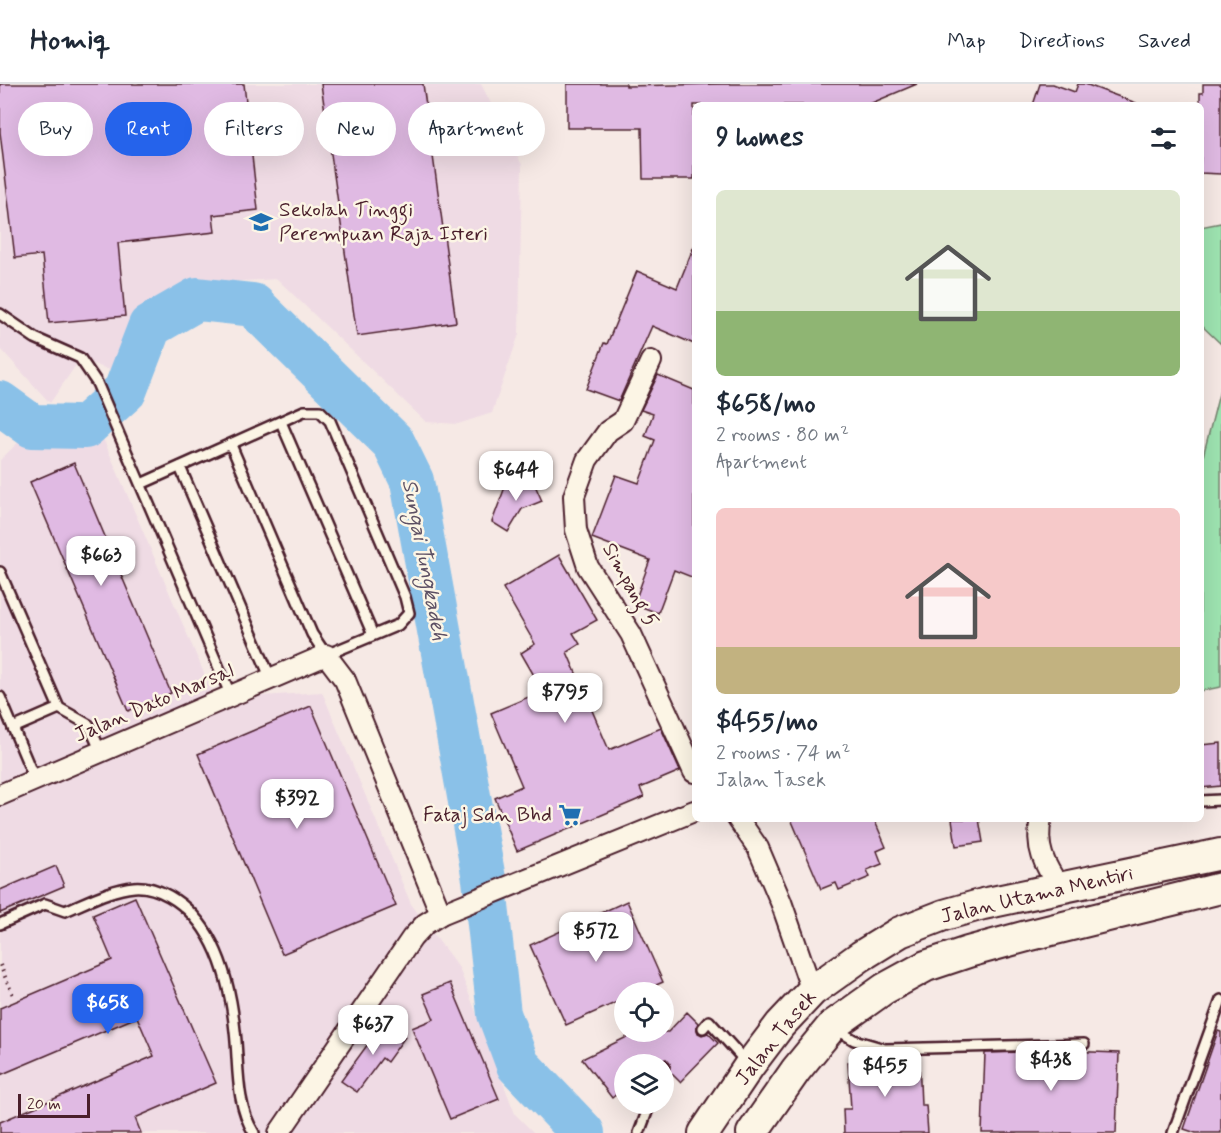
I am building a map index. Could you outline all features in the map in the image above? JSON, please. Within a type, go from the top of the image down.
[{"type":"main road","name":"Jalan Utama Mentiri","points":[[861,956],[900,932],[944,915],[983,904],[1221,854]]},
{"type":"main road","name":"Jalan Utama Mentiri","points":[[884,989],[926,966],[968,952],[1221,888]]},
{"type":"main road","name":"Jalan Tasek","points":[[704,1133],[780,1025],[812,991],[861,956]]},
{"type":"main road","name":"Jalan Tasek","points":[[752,1133],[796,1070],[832,1026],[884,989]]},
{"type":"street","name":"Simpang 5","points":[[651,361],[623,421],[608,431],[587,460],[574,496],[576,530],[588,567],[631,634],[692,768]]},
{"type":"street","name":"Jalan Dato Marsal","points":[[0,795],[326,655]]},
{"type":"street","points":[[326,655],[345,680],[441,914]]},
{"type":"street","points":[[279,1133],[412,938],[425,924],[441,914],[533,875],[692,812]]},
{"type":"street","points":[[740,822],[758,848],[777,891],[812,991]]},
{"type":"street","points":[[1040,822],[1038,833],[1044,866],[1060,888]]},
{"type":"lane","points":[[0,314],[35,338],[80,358],[97,383],[231,696]]},
{"type":"lane","points":[[141,484],[304,411],[320,411],[330,421],[405,597],[409,613],[398,625],[326,655],[312,634],[231,445]]},
{"type":"lane","points":[[281,422],[373,635]]},
{"type":"lane","points":[[180,467],[271,679]]},
{"type":"lane","points":[[0,572],[59,708],[89,725],[101,752]]},
{"type":"lane","points":[[0,697],[35,780]]},
{"type":"lane","points":[[13,728],[59,708]]},
{"type":"lane","points":[[1204,801],[1221,800]]},
{"type":"lane","points":[[0,924],[45,904],[65,911],[119,889],[137,887],[157,889],[180,902],[200,921],[212,942],[228,984],[235,1028],[241,1105],[254,1133]]},
{"type":"lane","points":[[1173,1133],[1221,1000]]},
{"type":"lane","points":[[703,1028],[709,1021],[749,1066]]},
{"type":"lane","points":[[832,1026],[854,1040],[885,1049],[1084,1044]]},
{"type":"lane","points":[[639,1133],[646,1114]]},
{"type":"path","points":[[0,965],[13,995]]},
{"type":"shaded area","name":"Sekolah Tinggi Perempuan Raja Isteri","points":[[0,84],[481,84],[490,102],[408,102],[408,156],[517,156],[522,165],[519,334],[492,413],[458,424],[426,422],[277,279],[180,285],[136,311],[110,370],[80,359],[50,403],[0,348]]},
{"type":"shaded area","points":[[28,433],[102,436],[215,699],[322,692],[411,904],[459,968],[515,1114],[534,1133],[0,1133],[0,460]]},
{"type":"green space","points":[[1221,223],[1221,344],[1204,328],[1204,226]]},
{"type":"green space","points":[[1221,386],[1221,687],[1204,690],[1204,452]]},
{"type":"building","points":[[0,84],[244,84],[246,102],[204,102],[204,156],[252,156],[258,210],[213,215],[215,232],[118,243],[125,316],[49,323],[42,255],[15,258],[0,132]]},
{"type":"building","points":[[321,84],[423,84],[425,102],[408,102],[408,156],[433,156],[456,322],[357,336],[331,156],[396,156],[396,102],[324,102]]},
{"type":"building","points":[[567,84],[626,84],[626,86],[917,84],[874,102],[692,102],[692,179],[643,179],[642,128],[567,128]]},
{"type":"building","points":[[1040,84],[1053,84],[1075,92],[1078,84],[1085,84],[1133,102],[1034,102]]},
{"type":"building","points":[[1203,84],[1221,84],[1221,174],[1204,173],[1204,102],[1200,102],[1200,93],[1203,93]]},
{"type":"building","points":[[692,251],[692,343],[652,326],[619,401],[586,389],[637,271],[677,288]]},
{"type":"building","points":[[658,375],[692,389],[692,577],[674,570],[658,613],[634,604],[650,560],[592,538],[616,475],[639,483],[655,440],[645,436],[653,414],[641,410]]},
{"type":"building","points":[[74,463],[171,693],[128,711],[30,482]]},
{"type":"building","points":[[531,476],[542,501],[522,509],[508,532],[492,522],[505,487]]},
{"type":"building","points":[[559,555],[597,620],[573,633],[580,644],[567,652],[609,750],[661,728],[680,771],[640,788],[644,797],[517,851],[495,798],[522,786],[491,713],[543,691],[521,653],[535,644],[503,588]]},
{"type":"building","points":[[311,706],[396,906],[282,954],[198,754]]},
{"type":"building","points":[[1221,743],[1221,786],[1204,788],[1204,745]]},
{"type":"building","points":[[792,822],[875,822],[886,847],[877,851],[882,864],[867,870],[870,877],[839,890],[836,883],[821,889]]},
{"type":"building","points":[[952,822],[980,822],[983,842],[956,846]]},
{"type":"building","points":[[56,866],[64,886],[0,913],[0,890]]},
{"type":"building","points":[[135,897],[216,1083],[135,1118],[141,1133],[0,1133],[0,1122],[154,1056],[137,1017],[0,1075],[0,1008],[112,960],[93,915]]},
{"type":"building","points":[[627,901],[663,982],[614,982],[614,1003],[566,1025],[530,945]]},
{"type":"building","points":[[450,983],[499,1099],[450,1119],[412,1028],[434,1019],[423,994]]},
{"type":"building","points":[[687,1012],[698,1023],[696,1027],[698,1033],[702,1035],[708,1033],[718,1043],[680,1082],[674,1076],[674,1054],[614,1054],[614,1096],[612,1098],[582,1059],[617,1042],[674,1042],[674,1026]]},
{"type":"building","points":[[384,1022],[405,1037],[387,1062],[382,1058],[357,1092],[341,1081]]},
{"type":"building","points":[[1218,1031],[1221,1032],[1221,1133],[1196,1133],[1184,1129]]},
{"type":"building","points":[[1065,1051],[1119,1053],[1116,1133],[982,1133],[985,1053]]},
{"type":"building","points":[[919,1059],[921,1105],[926,1105],[928,1133],[844,1133],[843,1109],[851,1109],[848,1062]]},
{"type":"waterway","name":"Sungai Tungkadeh","points":[[0,403],[32,426],[85,427],[125,391],[150,326],[197,299],[253,305],[393,442],[412,481],[484,879],[499,1014],[518,1065],[583,1133]]},
{"type":"place","name":"Sekolah Tinggi Perempuan Raja Isteri","points":[[261,222]]},
{"type":"place","name":"Fataj Sdn Bhd","points":[[570,815]]}]
